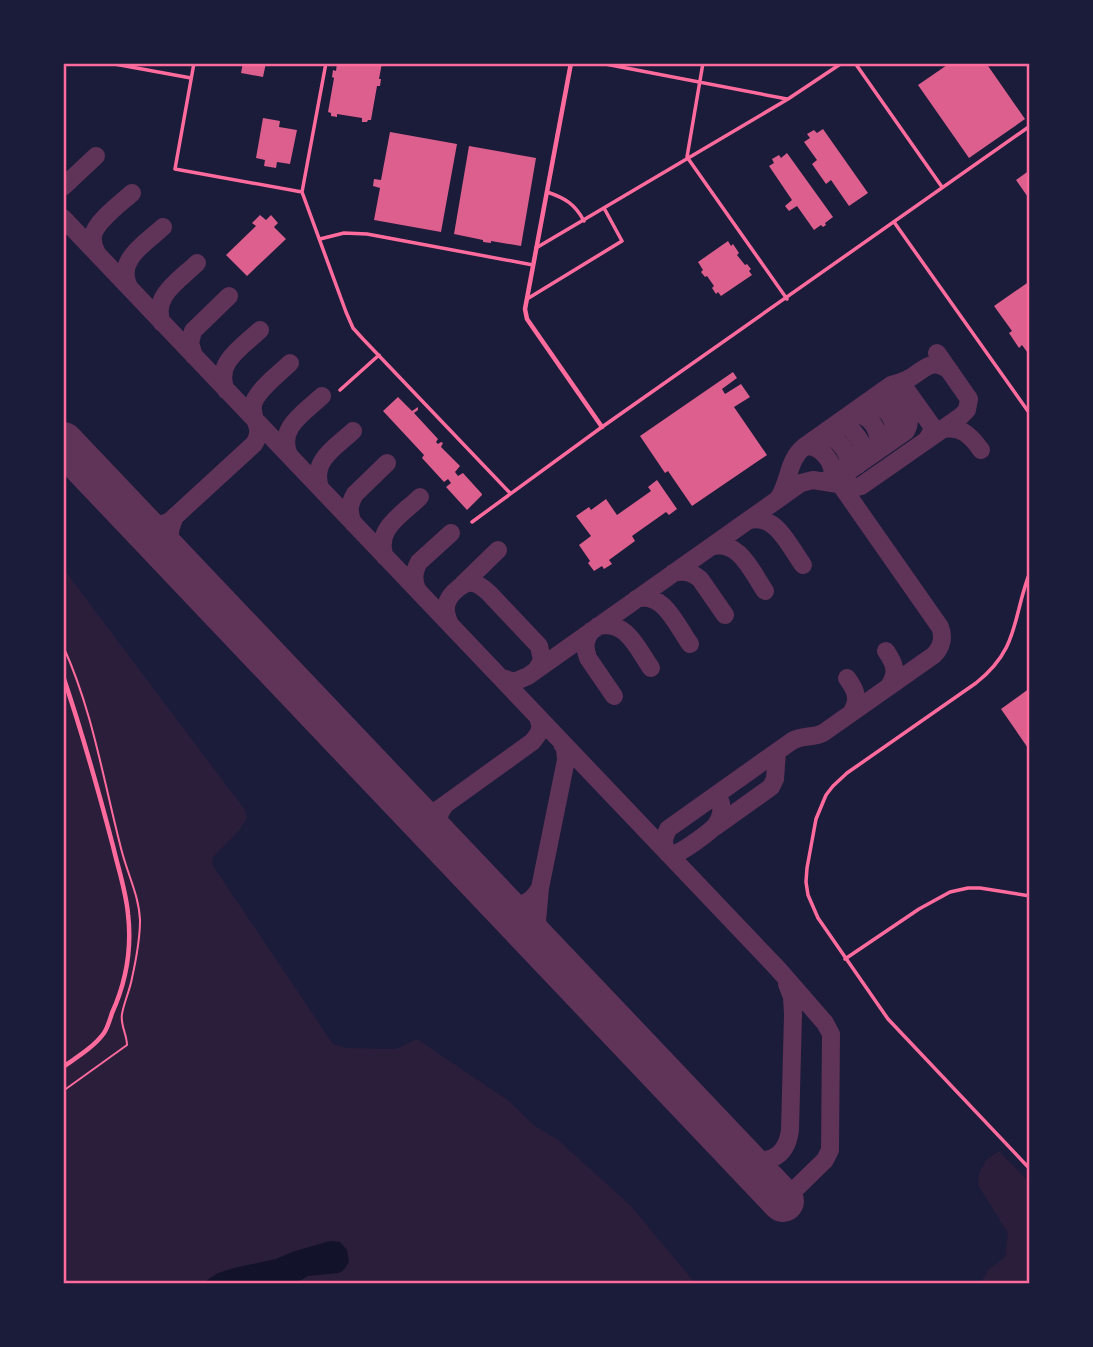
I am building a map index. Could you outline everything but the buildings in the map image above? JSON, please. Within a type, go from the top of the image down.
[{"type":"street","points":[[108,63],[191,78]]},
{"type":"street","points":[[194,63],[175,169],[302,192]]},
{"type":"street","points":[[326,63],[302,192],[346,312],[354,328],[510,493]]},
{"type":"street","points":[[570,63],[525,309],[527,319],[602,427]]},
{"type":"street","points":[[600,63],[788,99]]},
{"type":"street","points":[[703,63],[687,158],[787,299]]},
{"type":"street","points":[[536,248],[788,99],[842,63]]},
{"type":"street","points":[[855,63],[943,188]]},
{"type":"street","points":[[472,522],[602,427],[1030,126]]},
{"type":"street","points":[[547,192],[572,204],[584,221]]},
{"type":"street","points":[[527,299],[622,241],[604,208]]},
{"type":"street","points":[[894,222],[1030,414]]},
{"type":"street","points":[[320,239],[344,233],[367,234],[533,265]]},
{"type":"street","points":[[340,390],[379,355]]},
{"type":"street","points":[[1030,572],[1009,644],[992,670],[833,786],[816,819],[807,868],[808,895],[818,918],[888,1019],[1030,1168]]},
{"type":"street","points":[[63,676],[111,838],[128,913],[129,959],[116,1006],[104,1032],[84,1052],[63,1067]]},
{"type":"street","points":[[845,959],[927,904],[950,892],[979,888],[1030,897]]},
{"type":"path","points":[[63,646],[89,721],[122,854],[135,891],[140,920],[132,979],[121,1017],[127,1045],[63,1091]]},
{"type":"shaded area","points":[[63,568],[245,810],[247,818],[238,832],[213,857],[212,864],[333,1044],[347,1048],[396,1049],[417,1039],[509,1101],[535,1126],[557,1139],[631,1206],[696,1284],[63,1284]]},
{"type":"shaded area","points":[[999,1151],[1030,1183],[1030,1284],[980,1284],[988,1270],[1005,1257],[1008,1233],[978,1185],[979,1173],[986,1160]]},
{"type":"shaded area","points":[[330,1241],[340,1242],[347,1250],[349,1262],[343,1271],[338,1273],[308,1276],[294,1284],[201,1284],[218,1273],[276,1259]]},
{"type":"taxiway","points":[[63,187],[96,156]]},
{"type":"taxiway","points":[[97,253],[93,236],[98,225],[132,193]]},
{"type":"taxiway","points":[[63,218],[778,969],[825,1023],[831,1034],[830,1150],[825,1160],[783,1201]]},
{"type":"taxiway","points":[[129,287],[126,277],[129,260],[163,227]]},
{"type":"taxiway","points":[[162,323],[160,305],[164,297],[197,263]]},
{"type":"taxiway","points":[[194,356],[190,343],[193,331],[229,296]]},
{"type":"taxiway","points":[[226,390],[223,380],[227,364],[238,349],[260,330]]},
{"type":"taxiway","points":[[500,677],[514,682],[528,676],[801,483],[813,480],[861,486],[960,417],[967,410],[969,399],[937,353]]},
{"type":"taxiway","points":[[137,522],[145,525],[169,522],[254,444],[258,433],[253,412],[254,401],[290,363]]},
{"type":"taxiway","points":[[778,499],[795,458],[805,446],[891,385],[906,380],[928,366],[938,365],[950,371]]},
{"type":"taxiway","points":[[907,391],[932,426],[926,441]]},
{"type":"taxiway","points":[[828,482],[840,477],[906,431],[909,417],[904,404],[893,395],[879,394]]},
{"type":"taxiway","points":[[289,455],[286,445],[289,429],[300,415],[322,396]]},
{"type":"taxiway","points":[[864,405],[879,407],[889,414],[894,427],[891,442]]},
{"type":"taxiway","points":[[848,416],[866,417],[874,426],[878,444],[872,455]]},
{"type":"taxiway","points":[[832,427],[849,427],[857,436],[863,450],[858,465]]},
{"type":"taxiway","points":[[941,430],[954,429],[964,432],[981,450]]},
{"type":"taxiway","points":[[320,488],[319,470],[326,455],[353,431]]},
{"type":"taxiway","points":[[819,436],[833,439],[844,448],[848,461],[844,475]]},
{"type":"taxiway","points":[[805,446],[822,452],[830,462],[831,479],[824,481]]},
{"type":"taxiway","points":[[353,523],[350,515],[351,501],[387,463]]},
{"type":"taxiway","points":[[665,850],[664,839],[668,829],[792,741],[823,733],[939,649],[942,638],[940,627],[840,484]]},
{"type":"taxiway","points":[[385,557],[383,538],[386,530],[420,497]]},
{"type":"taxiway","points":[[174,519],[170,539],[174,560]]},
{"type":"taxiway","points":[[747,521],[757,519],[773,526],[787,540],[803,565]]},
{"type":"taxiway","points":[[418,591],[414,577],[419,562],[451,533]]},
{"type":"taxiway","points":[[710,547],[729,547],[737,552],[750,566],[765,591]]},
{"type":"taxiway","points":[[463,584],[498,550]]},
{"type":"taxiway","points":[[673,573],[688,572],[700,579],[725,615]]},
{"type":"taxiway","points":[[450,624],[446,607],[451,596],[467,583],[479,586],[489,593],[539,646],[542,660],[537,669]]},
{"type":"taxiway","points":[[636,599],[646,598],[662,605],[690,644]]},
{"type":"taxiway","points":[[598,626],[608,625],[624,631],[651,668]]},
{"type":"taxiway","points":[[591,631],[586,644],[588,658],[614,696]]},
{"type":"taxiway","points":[[886,651],[894,668],[894,677],[889,686]]},
{"type":"taxiway","points":[[847,678],[856,695],[851,713]]},
{"type":"taxiway","points":[[411,809],[425,814],[439,809],[532,742],[540,731],[538,718]]},
{"type":"taxiway","points":[[494,899],[515,905],[526,903],[540,888],[566,760],[562,744]]},
{"type":"taxiway","points":[[715,827],[771,787],[775,779],[777,752]]},
{"type":"taxiway","points":[[668,854],[676,854],[687,848],[717,823],[721,814],[721,803],[720,800],[712,798]]},
{"type":"taxiway","points":[[441,840],[438,822],[445,805]]},
{"type":"taxiway","points":[[540,888],[537,921],[545,952]]},
{"type":"taxiway","points":[[739,1154],[765,1160],[779,1154],[788,1140],[793,1015],[792,997],[787,984]]},
{"type":"runway","points":[[63,443],[783,1201]]}]
